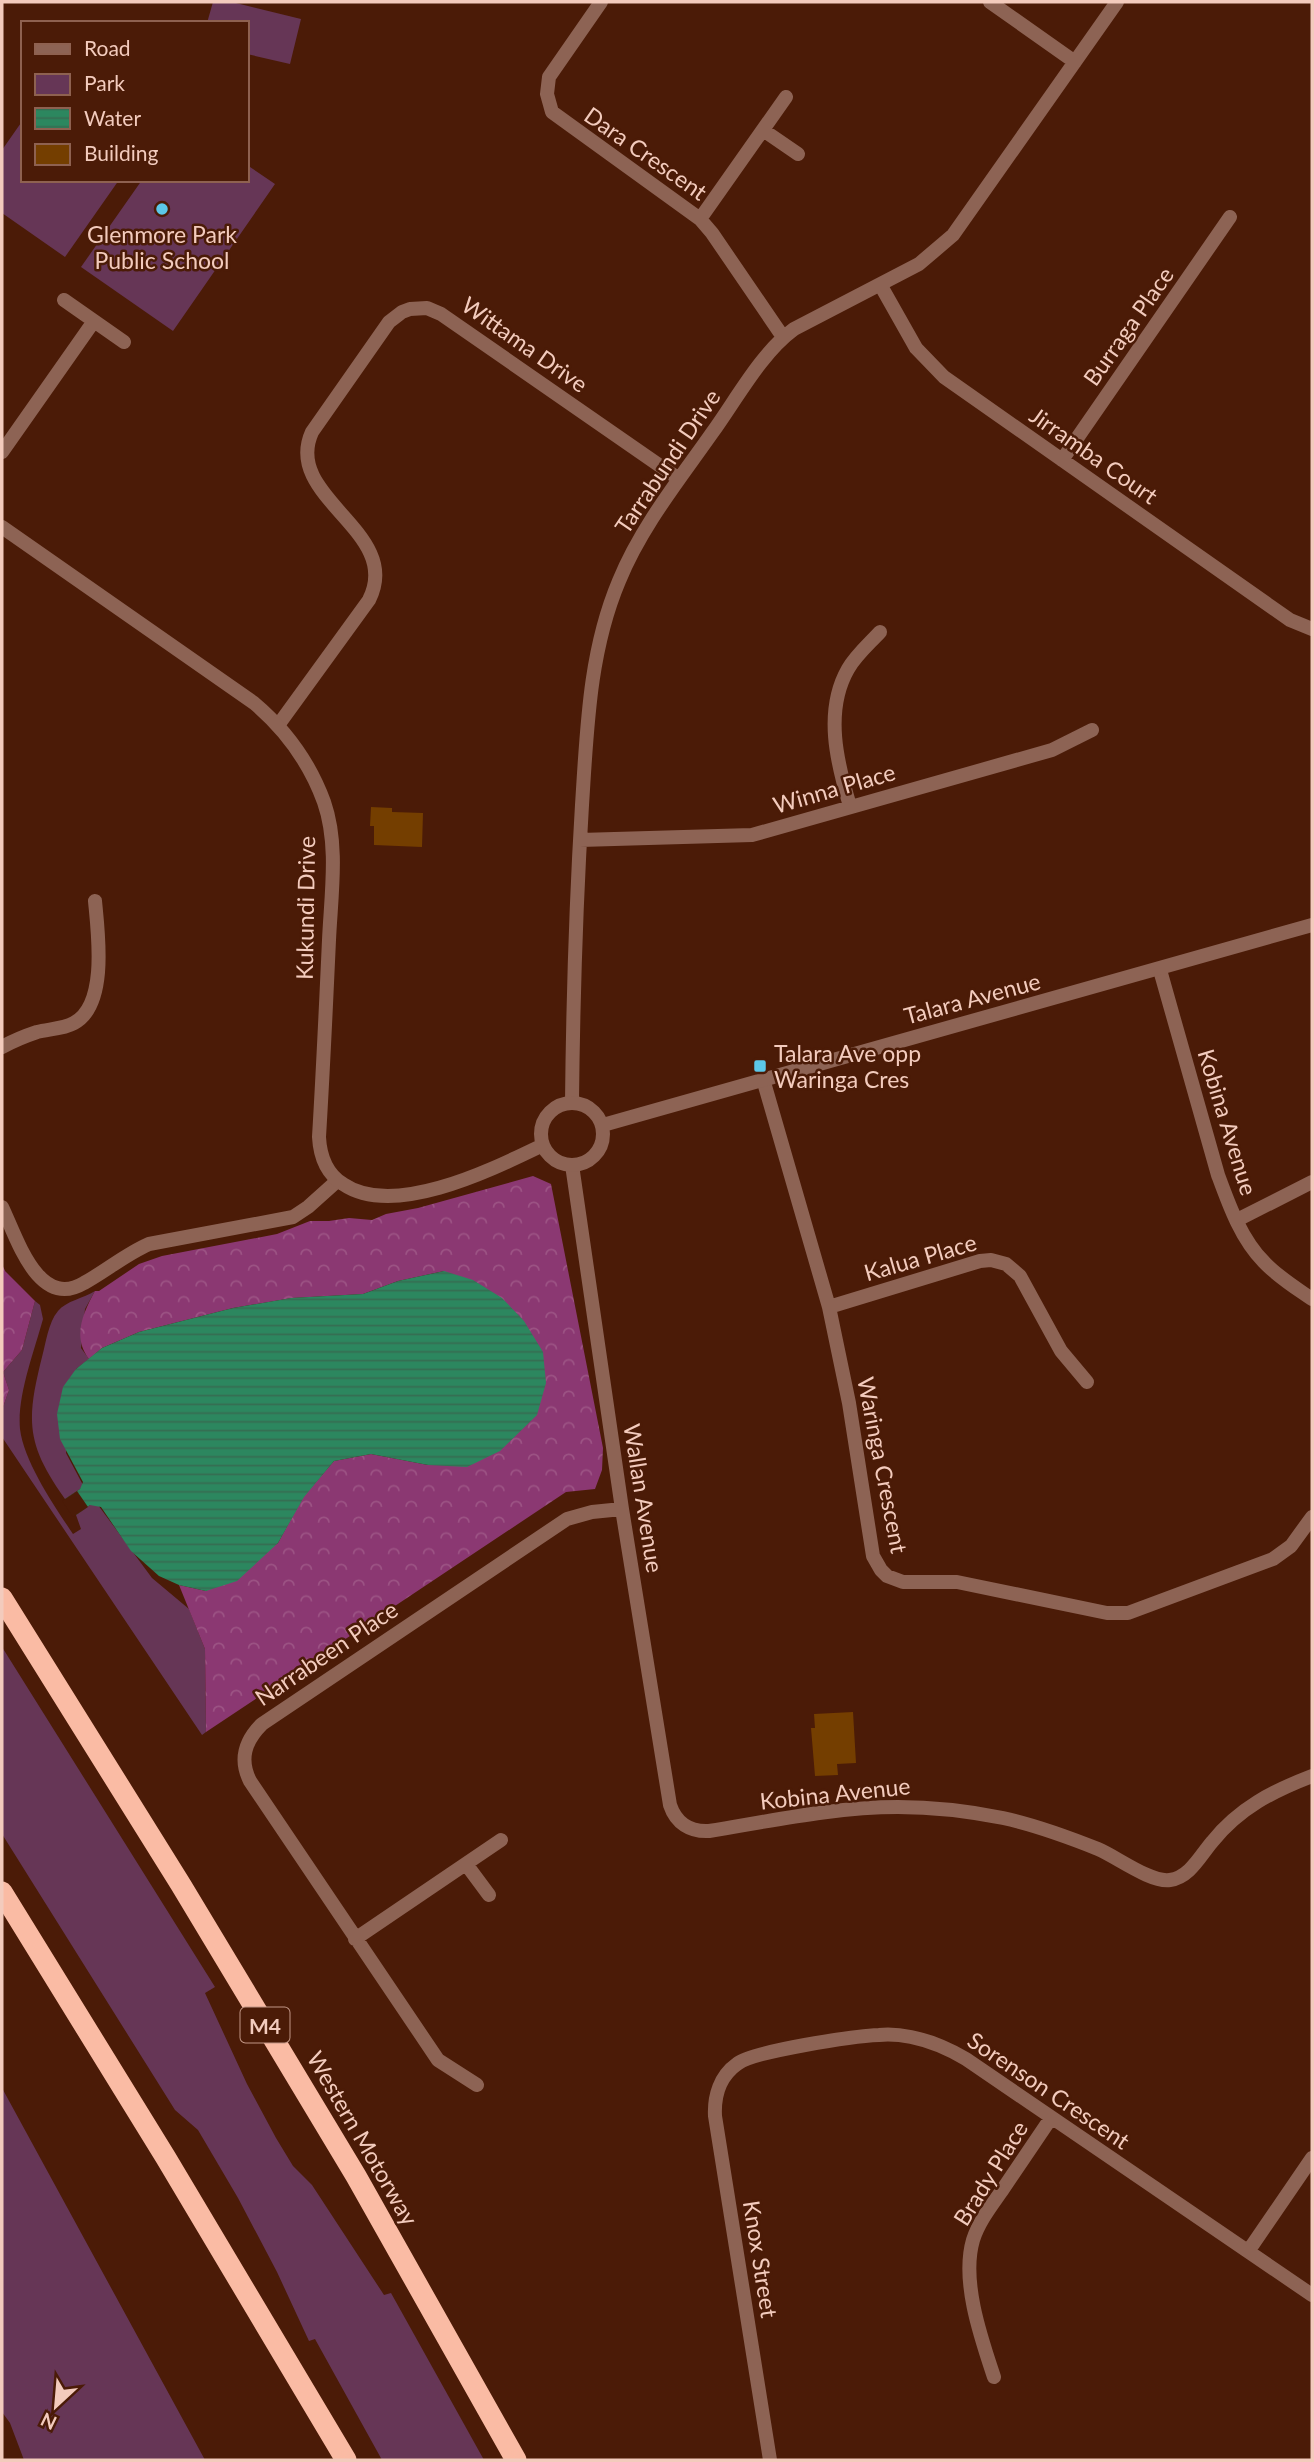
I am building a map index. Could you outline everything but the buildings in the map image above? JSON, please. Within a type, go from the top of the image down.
[{"type":"highway","name":"Western Motorway","points":[[2,1598],[181,1885],[356,2176],[516,2460]]},
{"type":"highway","points":[[2,1892],[159,2147],[346,2460]]},
{"type":"street","name":"Dara Crescent","points":[[601,2],[549,77],[547,94],[552,113],[700,219],[783,337]]},
{"type":"street","points":[[990,2],[1075,62]]},
{"type":"street","name":"Tarrabundi Drive","points":[[572,1102],[580,840],[589,705],[603,627],[620,578],[679,479],[783,337],[919,264],[953,235],[1117,2]]},
{"type":"street","points":[[700,219],[786,96]]},
{"type":"street","points":[[763,130],[798,154]]},
{"type":"street","name":"Burraga Place","points":[[1062,460],[1230,217]]},
{"type":"street","name":"Jirramba Court","points":[[881,286],[916,348],[935,370],[1290,620],[1312,629]]},
{"type":"street","points":[[64,300],[124,342]]},
{"type":"street","name":"Wittama Drive","points":[[279,724],[375,588],[377,577],[374,557],[313,476],[306,450],[312,432],[385,326],[402,312],[420,308],[441,314],[679,479]]},
{"type":"street","points":[[2,452],[94,321]]},
{"type":"street","name":"Kukundi Drive","points":[[2,527],[223,680],[279,724],[311,772],[325,803],[331,839],[332,880],[319,1137],[323,1157],[337,1181]]},
{"type":"street","points":[[850,806],[836,753],[835,718],[839,690],[853,661],[880,632]]},
{"type":"street","name":"Winna Place","points":[[580,840],[752,835],[1052,750],[1092,730]]},
{"type":"street","points":[[2,1047],[29,1035],[72,1024],[88,1012],[94,999],[99,940],[95,901]]},
{"type":"street","name":"Talara Avenue","points":[[603,1125],[1312,925]]},
{"type":"street","name":"Kobina Avenue","points":[[1160,970],[1217,1175],[1237,1220],[1263,1262],[1312,1299]]},
{"type":"street","name":"Waringa Crescent","points":[[763,1079],[829,1307],[849,1404],[873,1556],[881,1570],[894,1579],[912,1583],[957,1582],[1107,1613],[1128,1613],[1273,1559],[1291,1546],[1312,1517]]},
{"type":"street","points":[[572,1102],[592,1108],[603,1125],[602,1144],[598,1153],[591,1160],[572,1165],[554,1160],[543,1145],[542,1125],[553,1108],[572,1102]]},
{"type":"street","points":[[2,1207],[39,1278],[54,1287],[64,1289],[83,1284],[133,1251],[149,1244],[293,1217],[308,1208],[337,1181],[369,1197],[398,1196],[469,1178],[543,1145]]},
{"type":"street","name":"Wallan Avenue","points":[[572,1165],[622,1509],[670,1805],[676,1818],[689,1828]]},
{"type":"street","points":[[1237,1220],[1312,1182]]},
{"type":"street","name":"Kalua Place","points":[[829,1307],[980,1261],[999,1261],[1020,1276],[1061,1351],[1087,1382]]},
{"type":"street","name":"Narrabeen Place","points":[[477,2085],[438,2060],[250,1781],[244,1757],[251,1736],[262,1724],[567,1519],[592,1511],[622,1509]]},
{"type":"street","name":"Kobina Avenue","points":[[689,1828],[709,1831],[869,1808],[950,1810],[1036,1827],[1100,1850],[1150,1876],[1166,1881],[1184,1875],[1218,1834],[1248,1808],[1280,1789],[1312,1776]]},
{"type":"street","points":[[355,1940],[501,1840]]},
{"type":"street","points":[[466,1864],[489,1895]]},
{"type":"street","name":"Sorenson Crescent","points":[[730,2069],[756,2054],[877,2035],[912,2037],[939,2045],[966,2059],[1312,2295]]},
{"type":"street","name":"Knox Street","points":[[730,2069],[716,2094],[715,2116],[770,2460]]},
{"type":"street","name":"Brady Place","points":[[994,2376],[980,2336],[971,2280],[973,2242],[982,2219],[1051,2118]]},
{"type":"street","points":[[1249,2250],[1312,2158]]},
{"type":"green space","points":[[213,2],[232,2],[301,19],[290,64],[248,54],[248,21],[208,21]]},
{"type":"green space","points":[[21,123],[21,182],[118,182],[65,257],[2,213],[2,150]]},
{"type":"green space","points":[[248,166],[275,184],[173,331],[81,267],[141,182],[248,182]]},
{"type":"green space","points":[[533,1176],[551,1184],[603,1448],[602,1470],[595,1489],[566,1492],[206,1732],[205,1649],[179,1585],[206,1591],[278,1543],[303,1497],[334,1461],[371,1454],[428,1465],[444,1271],[398,1281],[363,1294],[292,1298],[233,1308],[139,1332],[102,1348],[89,1359],[80,1334],[83,1316],[95,1291],[139,1264],[162,1256],[277,1234],[310,1221],[349,1218],[372,1220]]},
{"type":"green space","points":[[2,1264],[5,1271],[35,1301],[22,1350],[3,1372],[9,1390],[2,1410]]},
{"type":"green space","points":[[95,1291],[85,1309],[81,1348],[89,1359],[76,1369],[66,1453],[83,1485],[65,1499],[36,1447],[33,1398],[52,1321],[66,1305]]},
{"type":"green space","points":[[35,1301],[40,1305],[43,1319],[27,1374],[20,1416],[20,1429],[27,1456],[41,1484],[73,1534],[81,1529],[76,1515],[90,1505],[98,1505],[152,1578],[189,1609],[205,1649],[206,1732],[202,1735],[2,1437],[2,1410],[9,1390],[3,1372],[22,1350]]},
{"type":"green space","points":[[2,1647],[215,1987],[205,1993],[247,2084],[276,2138],[293,2166],[312,2185],[384,2295],[391,2293],[484,2460],[382,2460],[315,2339],[309,2341],[277,2272],[198,2130],[175,2110],[2,1834]]},
{"type":"green space","points":[[2,2088],[205,2460],[24,2460],[10,2423],[2,2412]]},
{"type":"water","points":[[444,1271],[473,1280],[502,1298],[524,1321],[543,1352],[546,1383],[537,1415],[500,1451],[467,1467],[428,1465],[371,1454],[334,1461],[304,1497],[278,1543],[237,1581],[206,1591],[179,1585],[159,1576],[131,1551],[101,1507],[90,1505],[76,1515],[65,1499],[80,1489],[83,1482],[60,1439],[57,1414],[63,1387],[76,1369],[102,1348],[139,1332],[233,1308],[291,1298],[363,1294],[398,1281]]},
{"type":"pier","points":[[77,1491],[88,1507],[73,1517],[62,1501]]},
{"type":"place","name":"Glenmore Park Public School","points":[[162,209]]},
{"type":"place","name":"Talara Ave opp Waringa Cres","points":[[760,1066]]}]
